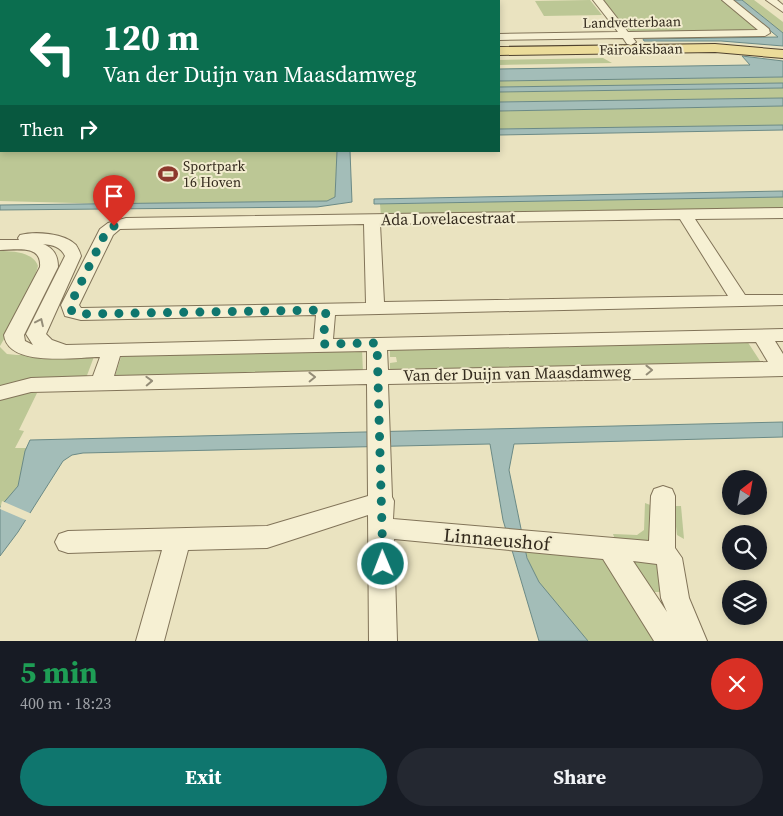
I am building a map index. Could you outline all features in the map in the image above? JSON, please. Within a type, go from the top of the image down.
[{"type":"main road","name":"Fairoaksbaan","points":[[500,46],[632,43],[712,44],[783,49]]},
{"type":"main road","name":"Fairoaksbaan","points":[[500,51],[632,43],[783,54]]},
{"type":"street","points":[[598,0],[632,43]]},
{"type":"street","name":"Landvetterbaan","points":[[500,37],[632,43],[765,33],[765,30],[727,0]]},
{"type":"street","points":[[771,0],[783,9]]},
{"type":"street","name":"Ada Lovelacestraat","points":[[114,226],[126,223],[783,213]]},
{"type":"street","points":[[685,214],[740,301]]},
{"type":"street","points":[[372,220],[375,309]]},
{"type":"street","points":[[114,226],[106,232],[70,305],[72,312],[81,314],[326,310],[783,300]]},
{"type":"street","name":"Van der Duijn van Maasdamweg","points":[[0,239],[44,238],[55,240],[69,247],[73,256],[36,334],[39,342],[50,347],[82,350]]},
{"type":"street","name":"Van der Duijn van Maasdamweg","points":[[0,245],[38,247],[49,254],[51,260],[14,335],[16,343],[21,348],[35,352],[783,335]]},
{"type":"street","points":[[323,344],[326,310]]},
{"type":"street","points":[[762,335],[783,368]]},
{"type":"street","points":[[377,343],[384,641]]},
{"type":"street","points":[[101,383],[112,349]]},
{"type":"street","name":"Van der Duijn van Maasdamweg","points":[[0,393],[31,385],[783,368]]},
{"type":"street","points":[[662,496],[662,553],[669,558],[675,598],[693,641]]},
{"type":"street","points":[[68,542],[267,537],[382,501]]},
{"type":"street","name":"Linnaeushof","points":[[382,528],[662,553]]},
{"type":"street","points":[[150,641],[178,540]]},
{"type":"street","points":[[611,549],[670,641]]},
{"type":"street","points":[[643,600],[675,598]]},
{"type":"green space","points":[[590,0],[602,15],[544,16],[535,1]]},
{"type":"green space","points":[[603,0],[724,0],[761,30],[632,32],[627,29]]},
{"type":"green space","points":[[742,0],[754,0],[783,22],[783,33]]},
{"type":"green space","points":[[603,58],[612,63],[500,65],[500,60]]},
{"type":"green space","points":[[783,77],[783,83],[500,87],[500,81]]},
{"type":"green space","points":[[783,88],[783,98],[500,102],[500,92]]},
{"type":"green space","points":[[783,106],[783,125],[500,129],[500,111]]},
{"type":"green space","name":"Sportpark 16 Hoven","points":[[0,152],[337,152],[335,197],[327,201],[113,204],[0,201]]},
{"type":"green space","points":[[783,197],[783,210],[381,217],[380,204]]},
{"type":"green space","points":[[0,251],[27,255],[38,266],[29,296],[0,346]]},
{"type":"green space","points":[[747,341],[762,364],[390,373],[390,363],[397,362],[396,357],[390,357],[390,348]]},
{"type":"green space","points":[[0,347],[7,354],[17,355],[95,354],[86,378],[39,380],[33,393],[37,393],[19,430],[24,431],[15,448],[27,448],[18,486],[0,518]]},
{"type":"green space","points":[[362,349],[363,373],[114,379],[122,354]]},
{"type":"green space","points":[[645,503],[653,506],[654,537],[648,543],[616,542],[613,534],[637,535],[644,530]]},
{"type":"green space","points":[[676,506],[681,506],[684,539],[677,535],[674,509]]},
{"type":"green space","points":[[525,548],[602,557],[660,641],[588,641],[550,598],[528,561]]},
{"type":"green space","points":[[635,557],[662,565],[666,592],[652,592],[628,562]]},
{"type":"water","points":[[733,0],[742,0],[783,33],[783,46],[721,41],[644,41],[643,39],[778,37]]},
{"type":"water","points":[[742,56],[783,61],[783,77],[500,81],[500,69],[750,65]]},
{"type":"water","points":[[783,83],[783,88],[500,92],[500,87]]},
{"type":"water","points":[[783,98],[783,106],[500,111],[500,102]]},
{"type":"water","points":[[783,125],[783,130],[500,135],[500,129]]},
{"type":"water","points":[[337,152],[350,152],[352,202],[317,207],[0,210],[0,205],[327,201],[335,197]]},
{"type":"water","points":[[783,191],[783,197],[374,204],[374,199]]},
{"type":"water","points":[[783,422],[783,437],[514,444],[509,470],[527,558],[539,582],[588,641],[539,641],[503,520],[490,444],[83,453],[72,455],[63,461],[18,532],[0,556],[0,507],[18,486],[25,451],[30,440]]},
{"type":"pier","points":[[2,501],[32,514],[28,521],[0,509]]},
{"type":"place","name":"Sportpark 16 Hoven","points":[[168,174]]},
{"type":"route","points":[[114,226],[106,232],[70,305],[72,312],[81,314],[326,310],[323,344],[377,343],[383,564]]}]
